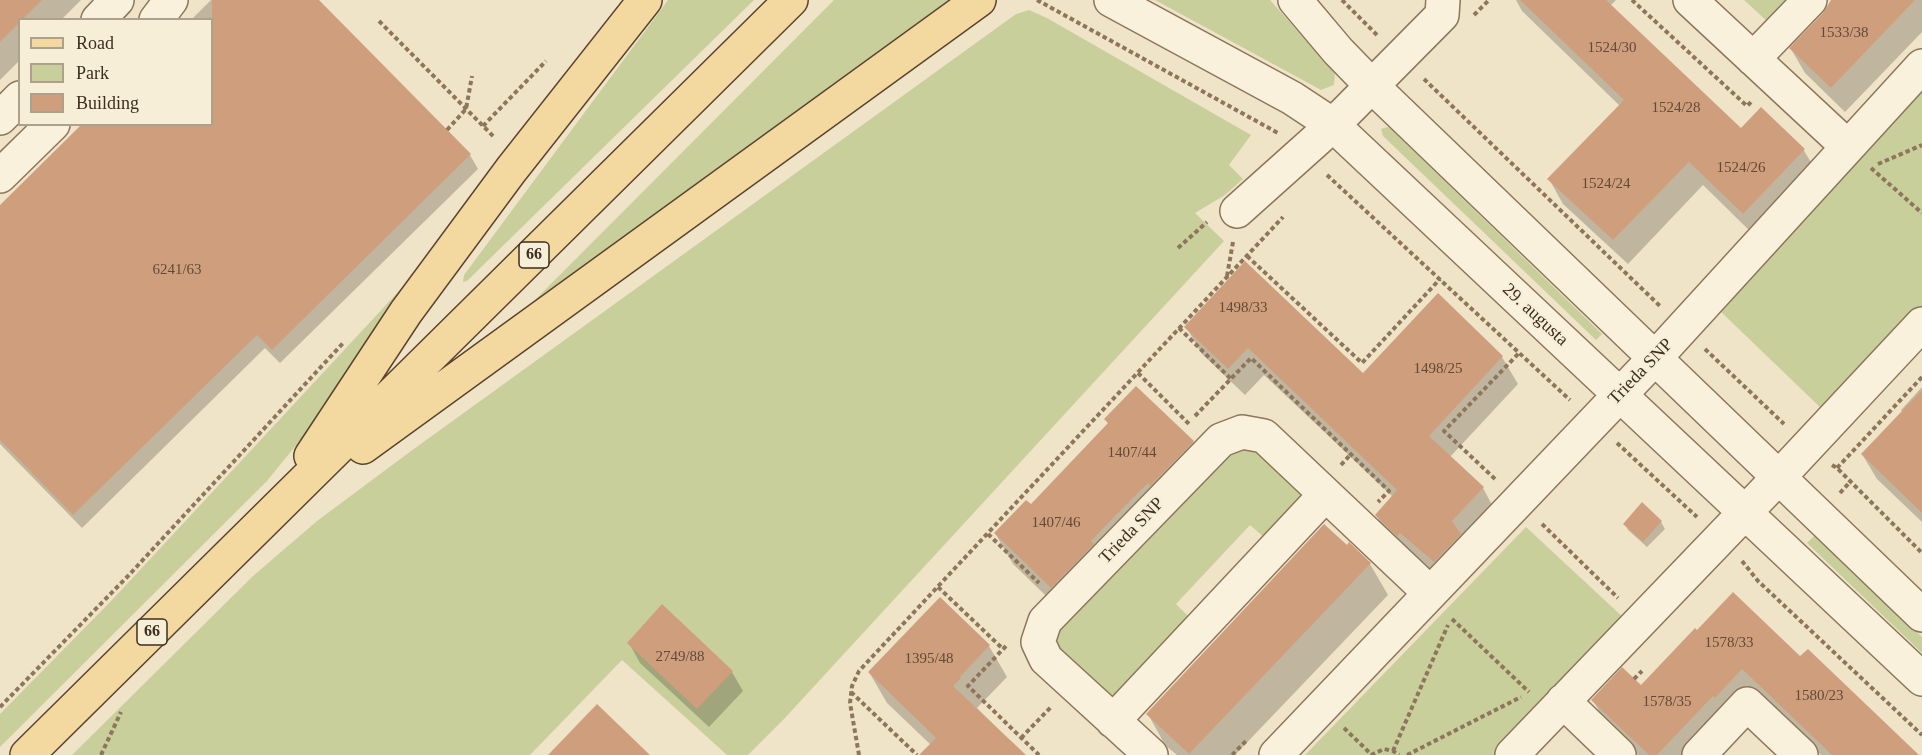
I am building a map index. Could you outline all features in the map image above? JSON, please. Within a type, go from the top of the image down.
[{"type":"main road","points":[[276,510],[406,312],[511,170],[645,0]]},
{"type":"main road","name":"66","points":[[27,755],[790,0]]},
{"type":"main road","points":[[276,510],[979,0]]},
{"type":"street","points":[[100,18],[117,0]]},
{"type":"street","points":[[158,18],[171,0]]},
{"type":"street","name":"29. augusta","points":[[1111,0],[1292,98],[1333,125],[1922,679]]},
{"type":"street","points":[[1295,0],[1338,51],[1372,86],[1922,615]]},
{"type":"street","points":[[1237,211],[1333,125],[1442,15],[1443,0]]},
{"type":"street","points":[[1689,0],[1848,147]]},
{"type":"street","points":[[1753,59],[1810,0]]},
{"type":"street","name":"Trieda SNP","points":[[1276,755],[1655,358],[1922,66]]},
{"type":"street","points":[[0,118],[18,100]]},
{"type":"street","points":[[0,176],[50,126]]},
{"type":"street","points":[[1512,755],[1548,702],[1641,620],[1922,324]]},
{"type":"street","name":"Trieda SNP","points":[[1150,755],[1046,659],[1038,642],[1045,621],[1221,440],[1242,432],[1264,436],[1430,593]]},
{"type":"street","points":[[1113,721],[1325,495]]},
{"type":"street","points":[[1548,702],[1619,755]]},
{"type":"street","points":[[1699,755],[1747,704],[1801,755]]},
{"type":"path","points":[[1037,0],[1281,135]]},
{"type":"path","points":[[1341,0],[1384,42]]},
{"type":"path","points":[[379,21],[497,140]]},
{"type":"path","points":[[483,126],[546,61]]},
{"type":"path","points":[[1419,74],[1668,314]]},
{"type":"path","points":[[447,130],[466,109],[472,76]]},
{"type":"path","points":[[1922,146],[1870,167],[1922,213]]},
{"type":"path","points":[[1324,173],[1573,403]]},
{"type":"path","points":[[859,755],[850,703],[852,686],[859,671],[1286,214]]},
{"type":"path","points":[[1247,256],[1362,363],[1440,279]]},
{"type":"path","points":[[1179,328],[1231,379]]},
{"type":"path","points":[[0,707],[128,576],[348,337]]},
{"type":"path","points":[[1699,344],[1787,428]]},
{"type":"path","points":[[1519,353],[1444,431],[1641,620]]},
{"type":"path","points":[[1138,373],[1197,431]]},
{"type":"path","points":[[1837,468],[1922,377]]},
{"type":"path","points":[[1616,442],[1701,520]]},
{"type":"path","points":[[1827,463],[1837,468],[1922,553]]},
{"type":"path","points":[[988,534],[1045,590]]},
{"type":"path","points":[[1738,556],[1758,581],[1922,735]]},
{"type":"path","points":[[938,587],[1003,649]]},
{"type":"path","points":[[1393,751],[1451,618],[1548,702],[1407,755]]},
{"type":"path","points":[[1021,738],[1073,684]]},
{"type":"path","points":[[851,692],[917,755]]},
{"type":"path","points":[[101,755],[118,714],[127,705]]},
{"type":"path","points":[[1371,755],[1384,749],[1399,755]]},
{"type":"green space","points":[[668,0],[754,0],[467,281],[463,282],[464,275]]},
{"type":"green space","points":[[834,0],[957,0],[511,324]]},
{"type":"green space","points":[[1155,0],[1270,0],[1335,73],[1334,85],[1321,90]]},
{"type":"green space","points":[[1744,0],[1791,0],[1769,23]]},
{"type":"green space","points":[[1029,10],[1047,18],[1251,135],[1229,165],[1243,179],[1225,195],[1195,213],[1224,241],[784,719],[748,755],[727,755],[622,660],[530,755],[72,755],[253,576],[317,521],[1016,14]]},
{"type":"green space","points":[[1922,66],[1922,323],[1823,410],[1719,310]]},
{"type":"green space","points":[[1387,127],[1602,334],[1596,340],[1383,136],[1381,129]]},
{"type":"green space","points":[[436,251],[353,369],[267,481],[0,747],[0,714],[113,599]]},
{"type":"green space","points":[[1258,445],[1308,493],[1266,539],[1250,525],[1176,604],[1191,619],[1114,701],[1060,651],[1053,638],[1057,625],[1225,450]]},
{"type":"green space","points":[[1526,527],[1625,619],[1496,755],[1305,755]]},
{"type":"green space","points":[[1815,535],[1922,637],[1922,653],[1807,543]]},
{"type":"building","points":[[0,0],[42,0],[24,18],[18,18],[18,24],[0,42]]},
{"type":"building","points":[[212,0],[319,0],[471,154],[272,350],[257,335],[73,515],[0,440],[0,205],[80,126],[213,126]]},
{"type":"building","points":[[1520,0],[1606,0],[1741,128],[1761,107],[1805,149],[1743,214],[1689,162],[1613,240],[1547,179],[1624,100]]},
{"type":"building","points":[[1831,0],[1915,0],[1831,88],[1789,48],[1823,13]]},
{"type":"building","points":[[1245,261],[1363,373],[1438,293],[1503,356],[1429,436],[1484,487],[1452,521],[1461,534],[1434,562],[1400,533],[1397,536],[1375,515],[1397,490],[1248,348],[1228,369],[1184,327]]},
{"type":"building","points":[[1136,386],[1194,441],[1150,486],[1148,483],[1119,512],[1091,541],[1094,544],[1051,588],[994,533],[1026,500],[1031,504],[1108,423],[1104,419]]},
{"type":"building","points":[[1922,390],[1922,513],[1861,454]]},
{"type":"building","points":[[1642,502],[1662,521],[1643,542],[1623,524]]},
{"type":"building","points":[[1324,524],[1347,545],[1349,542],[1371,563],[1189,754],[1146,714]]},
{"type":"building","points":[[1733,592],[1800,656],[1808,649],[1919,755],[1832,755],[1742,669],[1657,755],[1649,755],[1591,700],[1622,667],[1641,685]]},
{"type":"building","points":[[940,597],[990,645],[953,686],[1026,755],[919,755],[936,738],[868,672]]},
{"type":"building","points":[[662,604],[733,671],[697,709],[627,643]]},
{"type":"building","points":[[597,704],[650,755],[548,755]]}]
